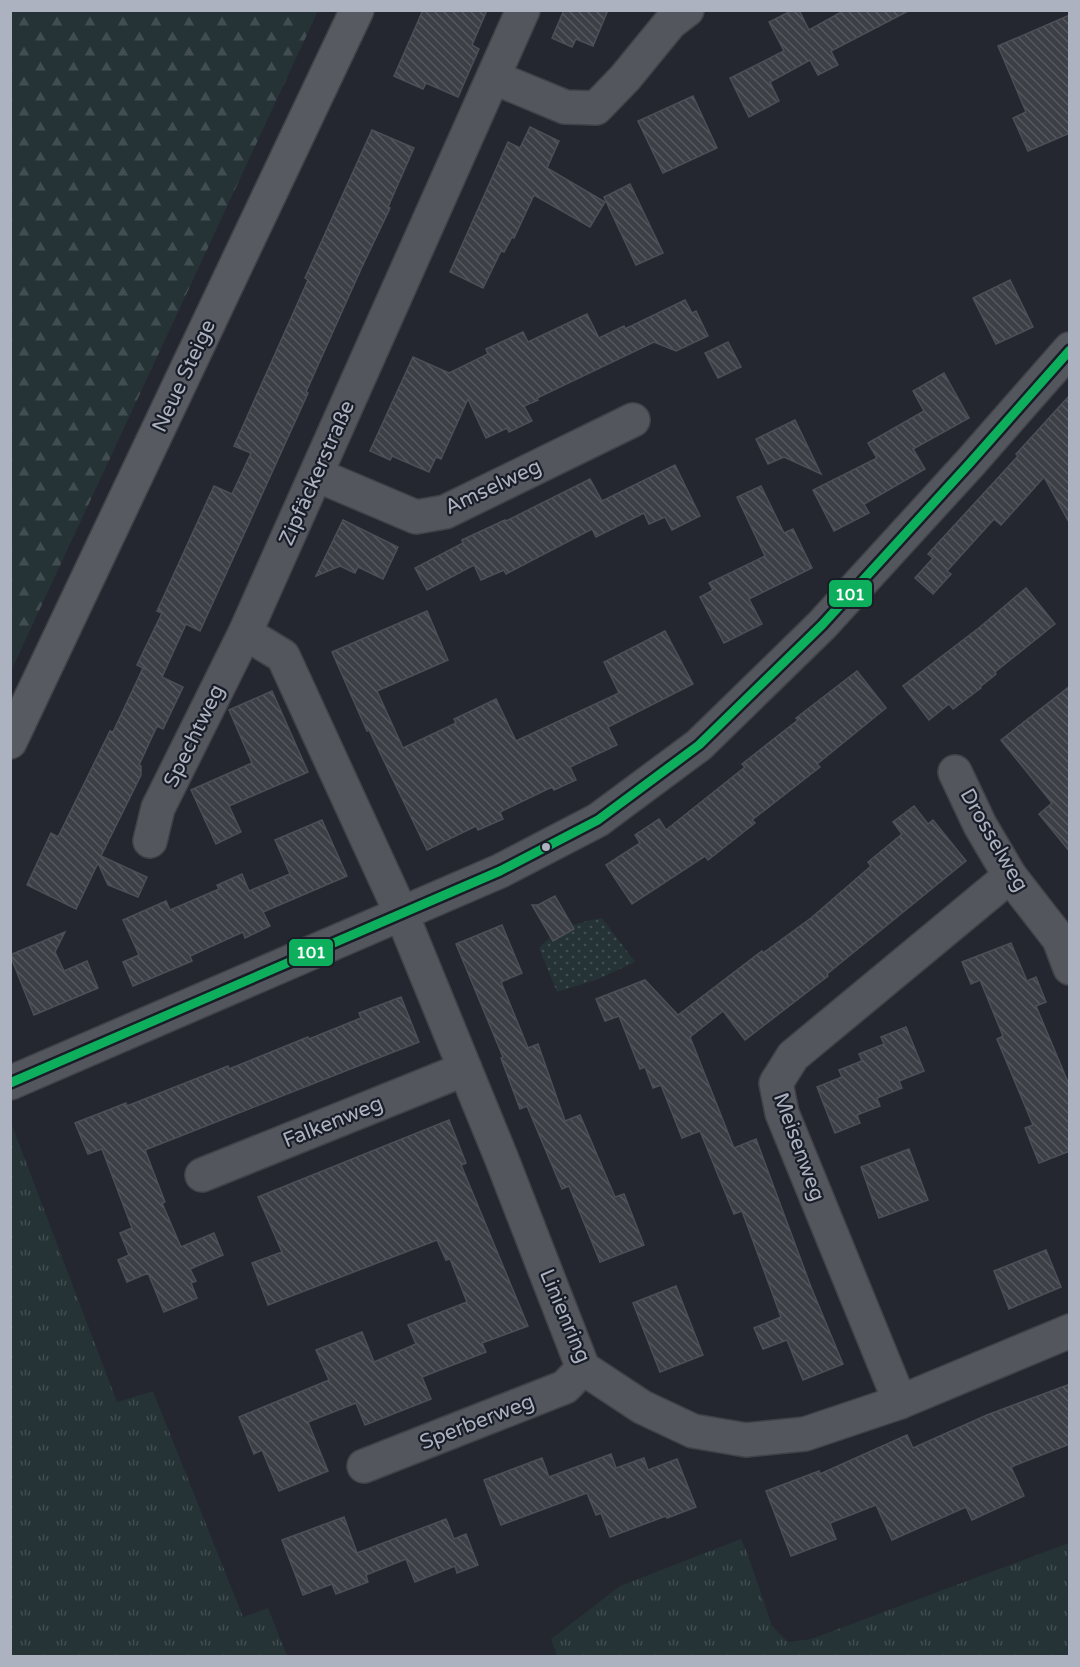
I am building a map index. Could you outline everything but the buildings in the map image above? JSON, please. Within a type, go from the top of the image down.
[{"type":"main road","name":"Neue Steige","points":[[10,742],[357,10]]},
{"type":"street","name":"Zipfäckerstraße","points":[[245,633],[495,78],[523,10]]},
{"type":"street","points":[[495,78],[565,106],[596,108],[625,78],[670,23],[687,10]]},
{"type":"street","points":[[10,1083],[500,872],[598,820],[699,745],[822,625],[1070,350]]},
{"type":"street","name":"Amselweg","points":[[317,475],[417,517],[445,513],[633,420]]},
{"type":"street","points":[[245,633],[283,656],[402,915]]},
{"type":"street","name":"Spechtweg","points":[[150,841],[158,808],[245,633]]},
{"type":"street","name":"Drosselweg","points":[[956,772],[980,825],[1010,876],[1059,939],[1070,968]]},
{"type":"street","name":"Meisenweg","points":[[900,1402],[782,1113],[776,1083],[793,1056],[1010,876]]},
{"type":"street","name":"Linienring","points":[[402,915],[583,1368],[642,1407],[693,1431],[746,1440],[805,1434],[900,1402],[1070,1331]]},
{"type":"street","name":"Falkenweg","points":[[202,1174],[465,1069]]},
{"type":"street","name":"Sperberweg","points":[[364,1466],[566,1387],[583,1368]]},
{"type":"green space","points":[[10,11],[318,11],[11,671]]},
{"type":"green space","points":[[602,918],[635,962],[596,980],[557,992],[539,948],[561,930]]},
{"type":"green space","points":[[10,1120],[117,1402],[153,1391],[243,1617],[268,1608],[287,1656],[11,1656]]},
{"type":"green space","points":[[741,1539],[772,1626],[788,1642],[811,1639],[1069,1543],[1069,1656],[557,1656],[551,1639],[620,1586]]},
{"type":"transit line","name":"101","points":[[10,1083],[500,871],[598,820],[699,745],[822,625],[1070,350]]}]
